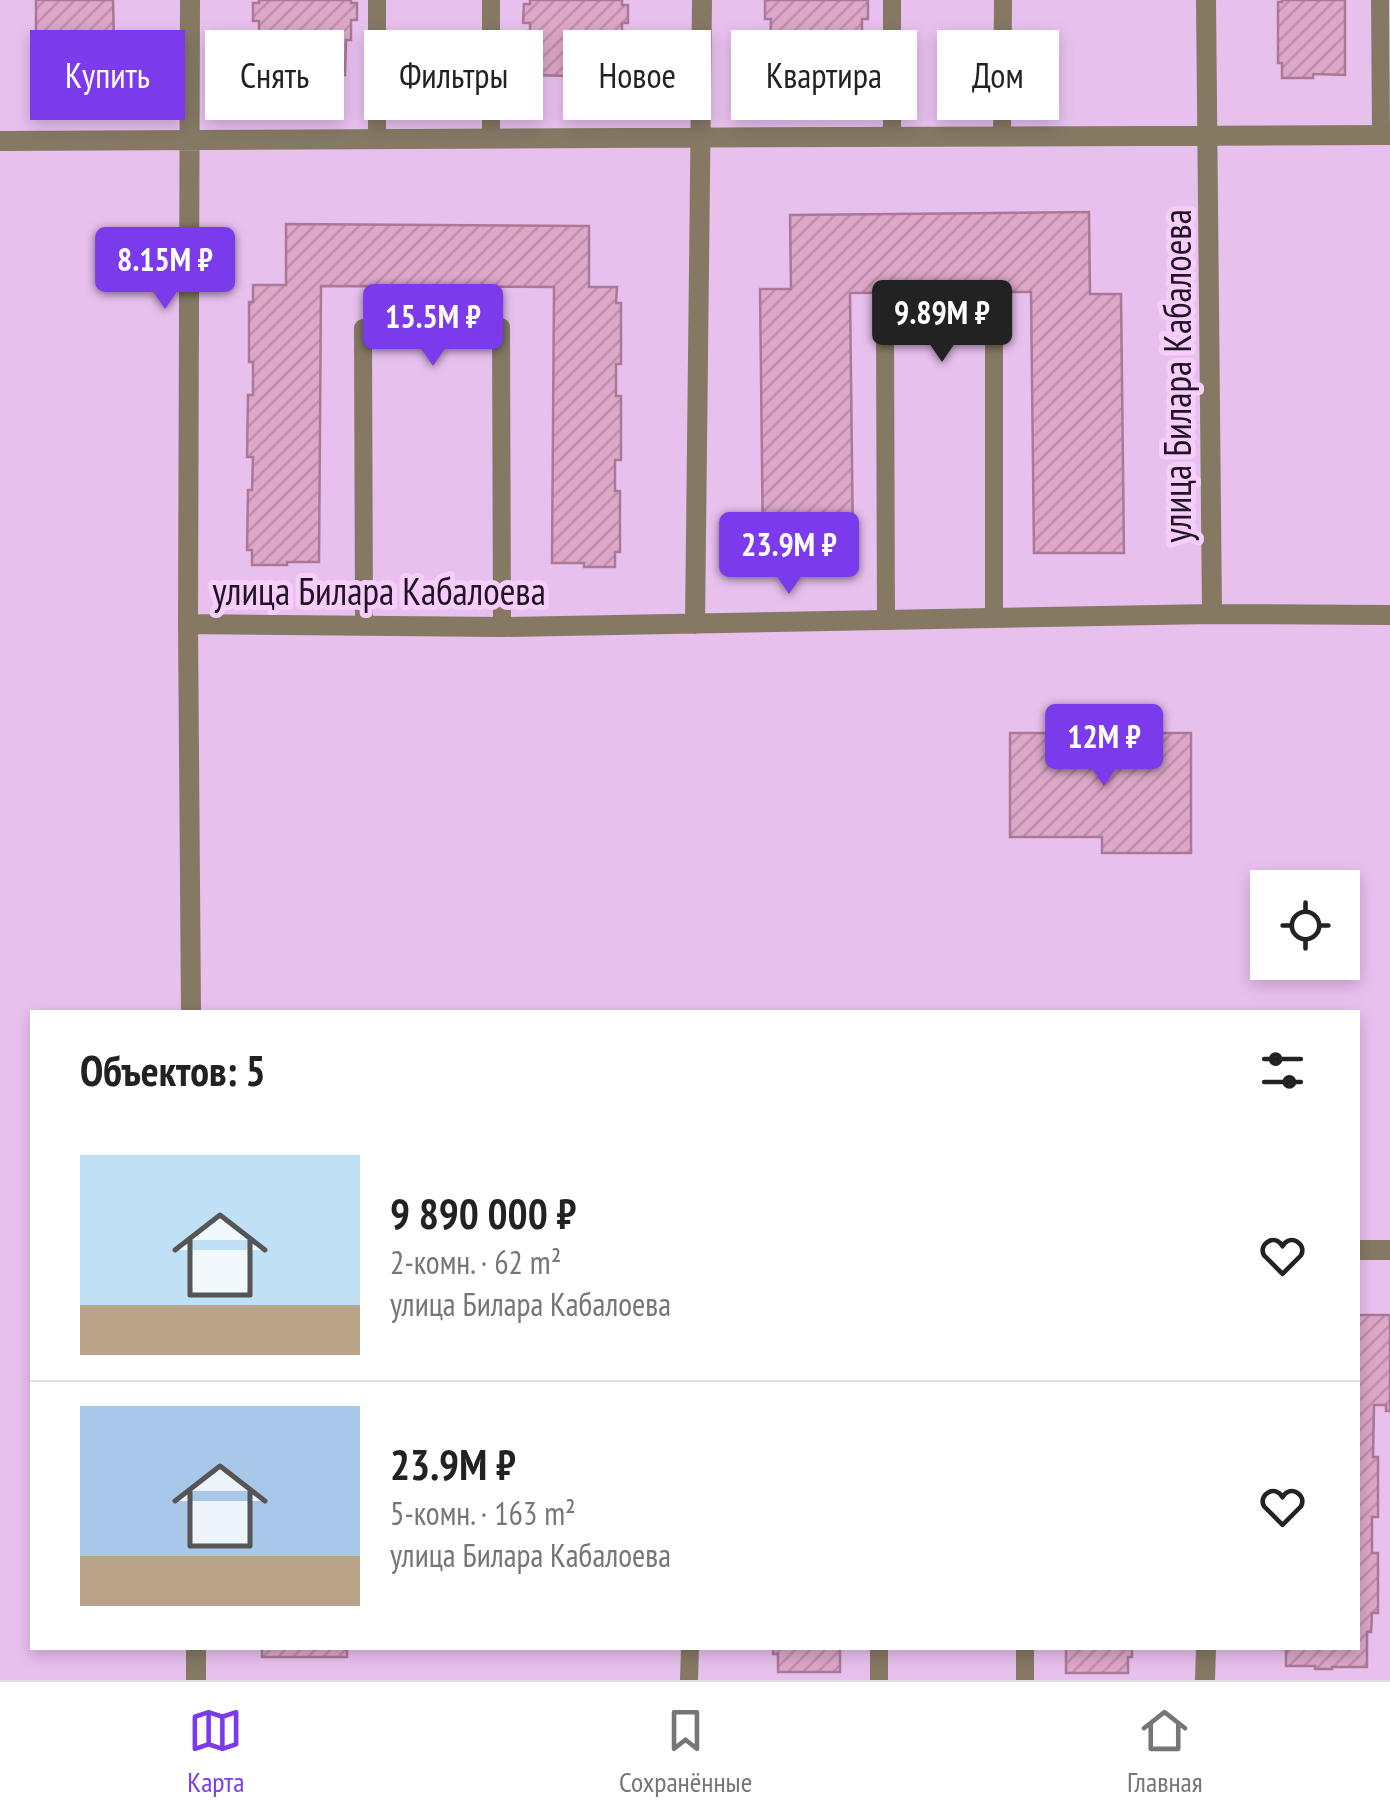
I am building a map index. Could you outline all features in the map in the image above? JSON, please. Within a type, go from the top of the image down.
[{"type":"street","name":"улица Билара Кабалоева","points":[[190,0],[188,624],[502,626],[1212,614],[1390,615]]},
{"type":"street","points":[[695,624],[702,0]]},
{"type":"street","name":"улица Билара Кабалоева","points":[[1206,0],[1212,614]]},
{"type":"street","points":[[0,141],[1386,135]]},
{"type":"street","points":[[188,624],[191,1010]]},
{"type":"street","points":[[1360,1250],[1390,1250]]},
{"type":"street","points":[[196,1650],[196,1680]]},
{"type":"street","points":[[1206,1650],[1206,1680]]},
{"type":"lane","points":[[377,0],[377,140]]},
{"type":"lane","points":[[491,0],[491,138]]},
{"type":"lane","points":[[892,0],[892,137]]},
{"type":"lane","points":[[1002,0],[1002,137]]},
{"type":"lane","points":[[1380,0],[1386,135]]},
{"type":"lane","points":[[364,624],[363,328],[501,327],[502,626]]},
{"type":"lane","points":[[886,620],[885,328],[994,328],[994,618]]},
{"type":"lane","points":[[689,1680],[690,1650]]},
{"type":"lane","points":[[879,1650],[879,1680]]},
{"type":"lane","points":[[1025,1650],[1025,1680]]},
{"type":"building","points":[[36,0],[113,0],[114,30],[36,30]]},
{"type":"building","points":[[530,0],[622,0],[622,5],[628,5],[628,23],[622,23],[622,30],[563,30],[563,76],[543,75],[543,30],[530,30],[530,23],[523,23],[524,4],[530,4]]},
{"type":"building","points":[[868,0],[868,19],[862,19],[862,30],[771,30],[771,19],[765,19],[765,1]]},
{"type":"building","points":[[1345,0],[1345,75],[1282,78],[1282,63],[1278,63],[1278,2]]},
{"type":"building","points":[[253,3],[357,3],[357,20],[351,20],[351,40],[346,40],[345,75],[344,30],[259,30],[259,21],[253,21]]},
{"type":"building","points":[[1089,212],[1090,294],[1121,294],[1124,553],[1034,553],[1031,292],[850,293],[853,548],[763,549],[760,289],[791,289],[790,215]]},
{"type":"building","points":[[286,224],[589,226],[589,287],[617,287],[616,303],[621,303],[621,364],[616,364],[616,396],[621,396],[621,460],[615,460],[615,491],[620,491],[620,552],[615,552],[615,567],[552,563],[554,287],[321,286],[319,562],[252,565],[252,550],[247,550],[253,457],[247,457],[248,395],[253,395],[249,302],[253,302],[253,285],[286,285]]},
{"type":"building","points":[[1010,733],[1191,733],[1191,853],[1102,853],[1102,837],[1010,837]]},
{"type":"building","points":[[1360,1315],[1390,1315],[1390,1411],[1386,1411],[1386,1405],[1374,1405],[1378,1517],[1372,1517],[1372,1553],[1378,1553],[1378,1613],[1372,1613],[1371,1632],[1367,1632],[1367,1667],[1286,1666],[1286,1650],[1360,1650]]},
{"type":"building","points":[[262,1650],[347,1650],[347,1657],[262,1657]]},
{"type":"building","points":[[773,1650],[840,1650],[840,1672],[778,1672],[778,1654],[773,1654]]},
{"type":"building","points":[[1066,1650],[1132,1650],[1128,1673],[1066,1673]]}]
